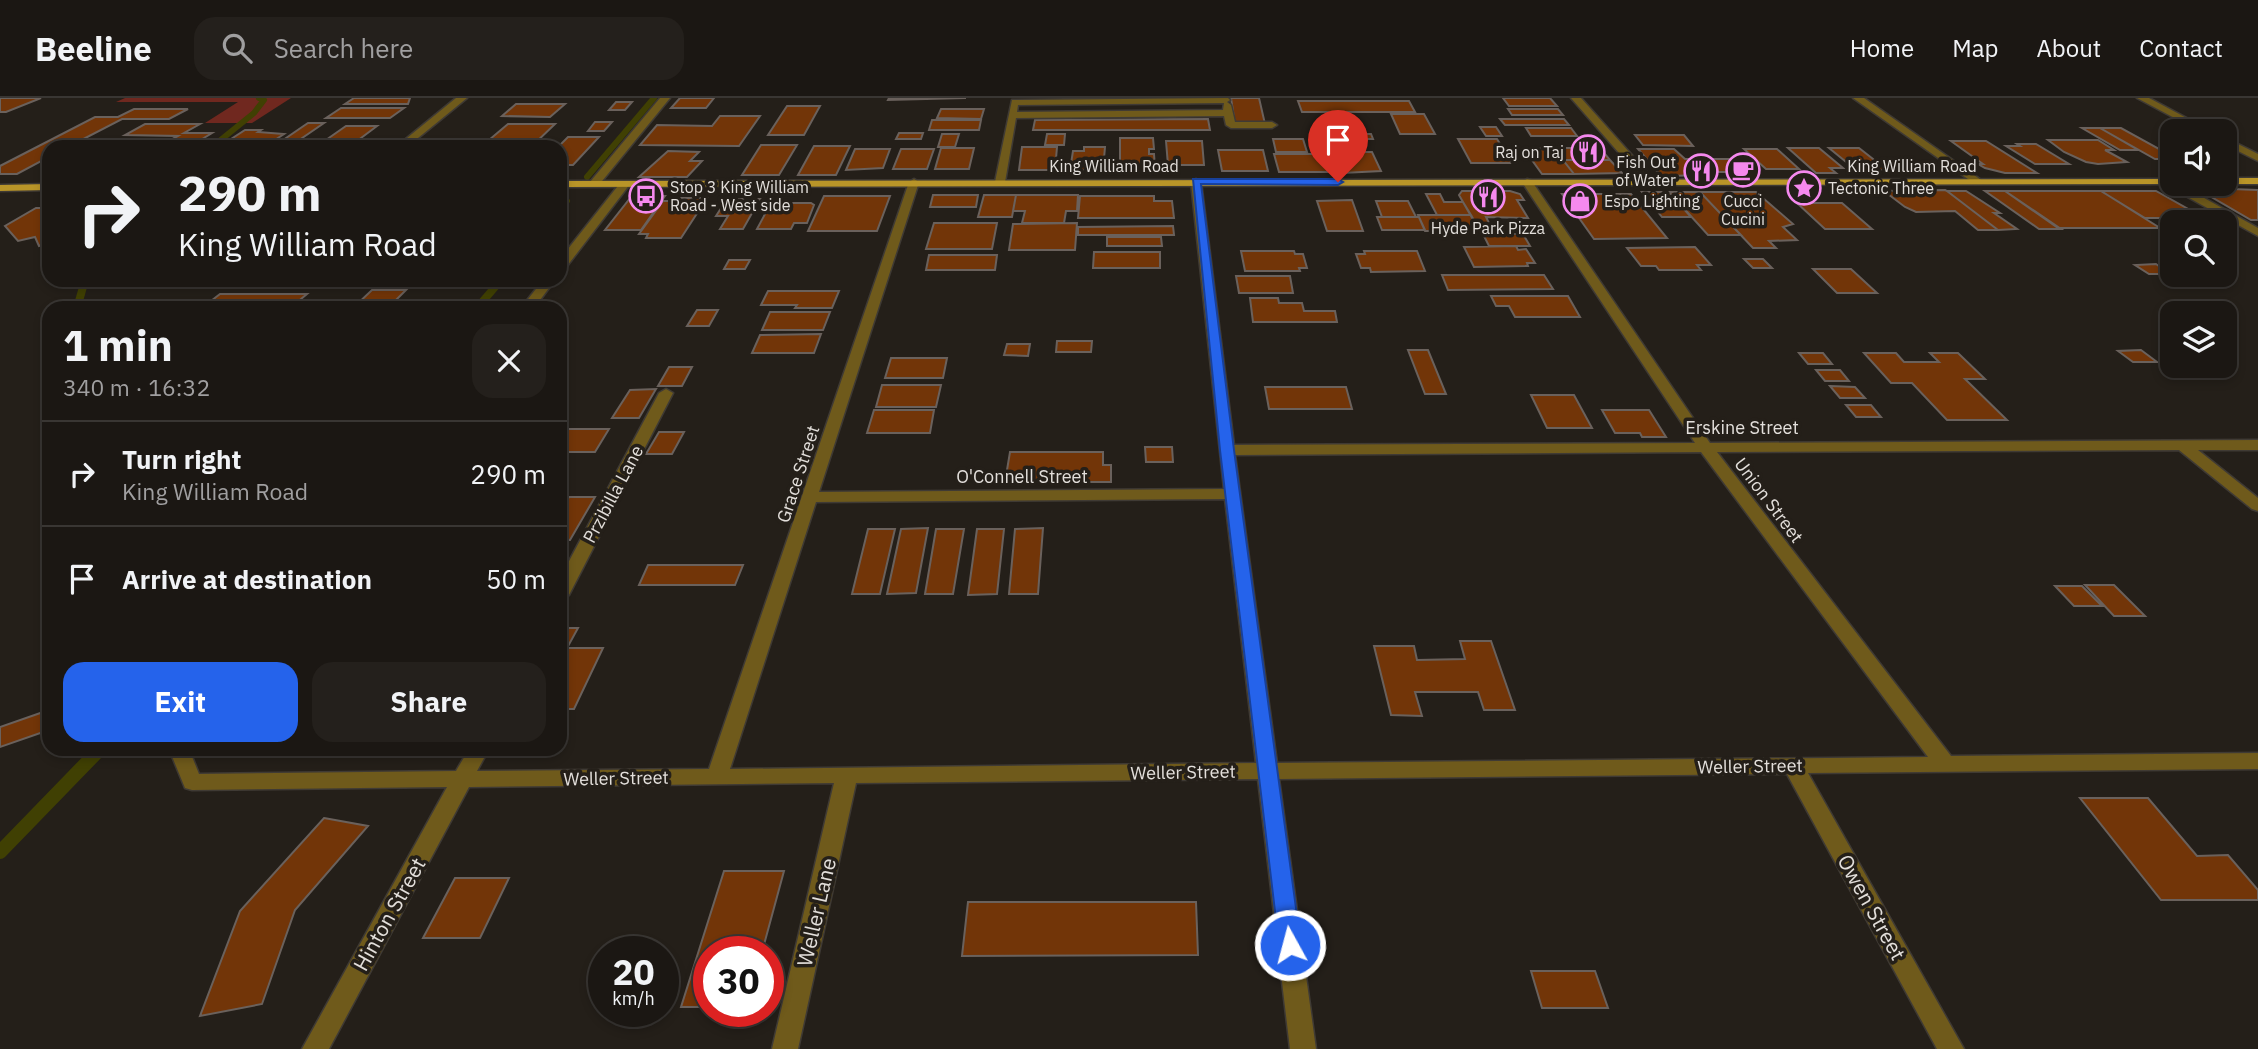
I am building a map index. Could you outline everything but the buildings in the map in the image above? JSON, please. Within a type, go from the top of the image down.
[{"type":"main road","name":"King William Road","points":[[567,184],[2160,181]]},
{"type":"main road","points":[[2237,181],[2258,181]]},
{"type":"main road","points":[[0,188],[42,187]]},
{"type":"street","points":[[410,140],[462,98]]},
{"type":"street","points":[[594,184],[665,98]]},
{"type":"street","points":[[1576,98],[1651,183]]},
{"type":"street","points":[[1858,98],[1979,182]]},
{"type":"street","points":[[2142,98],[2183,119]]},
{"type":"street","points":[[1000,182],[1015,100],[1225,99],[1229,123],[1272,125]]},
{"type":"street","points":[[1012,115],[1228,113]]},
{"type":"street","points":[[2237,148],[2258,158]]},
{"type":"street","points":[[1196,181],[1227,450],[1303,1049]]},
{"type":"street","name":"Grace Street","points":[[717,777],[914,182]]},
{"type":"street","name":"Union Street","points":[[1527,182],[1705,447],[1945,764]]},
{"type":"street","points":[[567,258],[625,184]]},
{"type":"street","points":[[2195,196],[2258,233]]},
{"type":"street","points":[[532,301],[544,287]]},
{"type":"street","name":"Przibilla Lane","points":[[567,582],[666,393]]},
{"type":"street","name":"Erskine Street","points":[[1227,450],[2258,445]]},
{"type":"street","points":[[2184,446],[2258,506]]},
{"type":"street","name":"O'Connell Street","points":[[811,497],[1234,494]]},
{"type":"street","name":"Weller Street","points":[[182,756],[192,782],[2258,761]]},
{"type":"street","points":[[463,779],[475,756]]},
{"type":"street","name":"Owen Street","points":[[1793,766],[1951,1049]]},
{"type":"street","name":"Weller Lane","points":[[785,1049],[848,775]]},
{"type":"street","name":"Hinton Street","points":[[315,1049],[463,779]]},
{"type":"shaded area","points":[[125,98],[291,98],[252,123],[205,123],[238,102],[116,102]]},
{"type":"waterway","points":[[221,140],[254,113],[264,100],[259,98]]},
{"type":"waterway","points":[[587,177],[654,98]]},
{"type":"waterway","points":[[79,301],[83,287]]},
{"type":"waterway","points":[[483,301],[495,287]]},
{"type":"waterway","points":[[0,852],[93,756]]},
{"type":"place","name":"Raj on Taj","points":[[1588,152]]},
{"type":"place","name":"Cucci Cucini","points":[[1743,170]]},
{"type":"place","name":"Fish Out of Water","points":[[1701,171]]},
{"type":"place","name":"Tectonic Three","points":[[1804,188]]},
{"type":"place","name":"Stop 3 King William Road - West side","points":[[646,196]]},
{"type":"place","name":"Hyde Park Pizza","points":[[1488,197]]},
{"type":"place","name":"Espo Lighting","points":[[1580,201]]},
{"type":"route","points":[[1290,945],[1196,181],[1338,182]]}]
